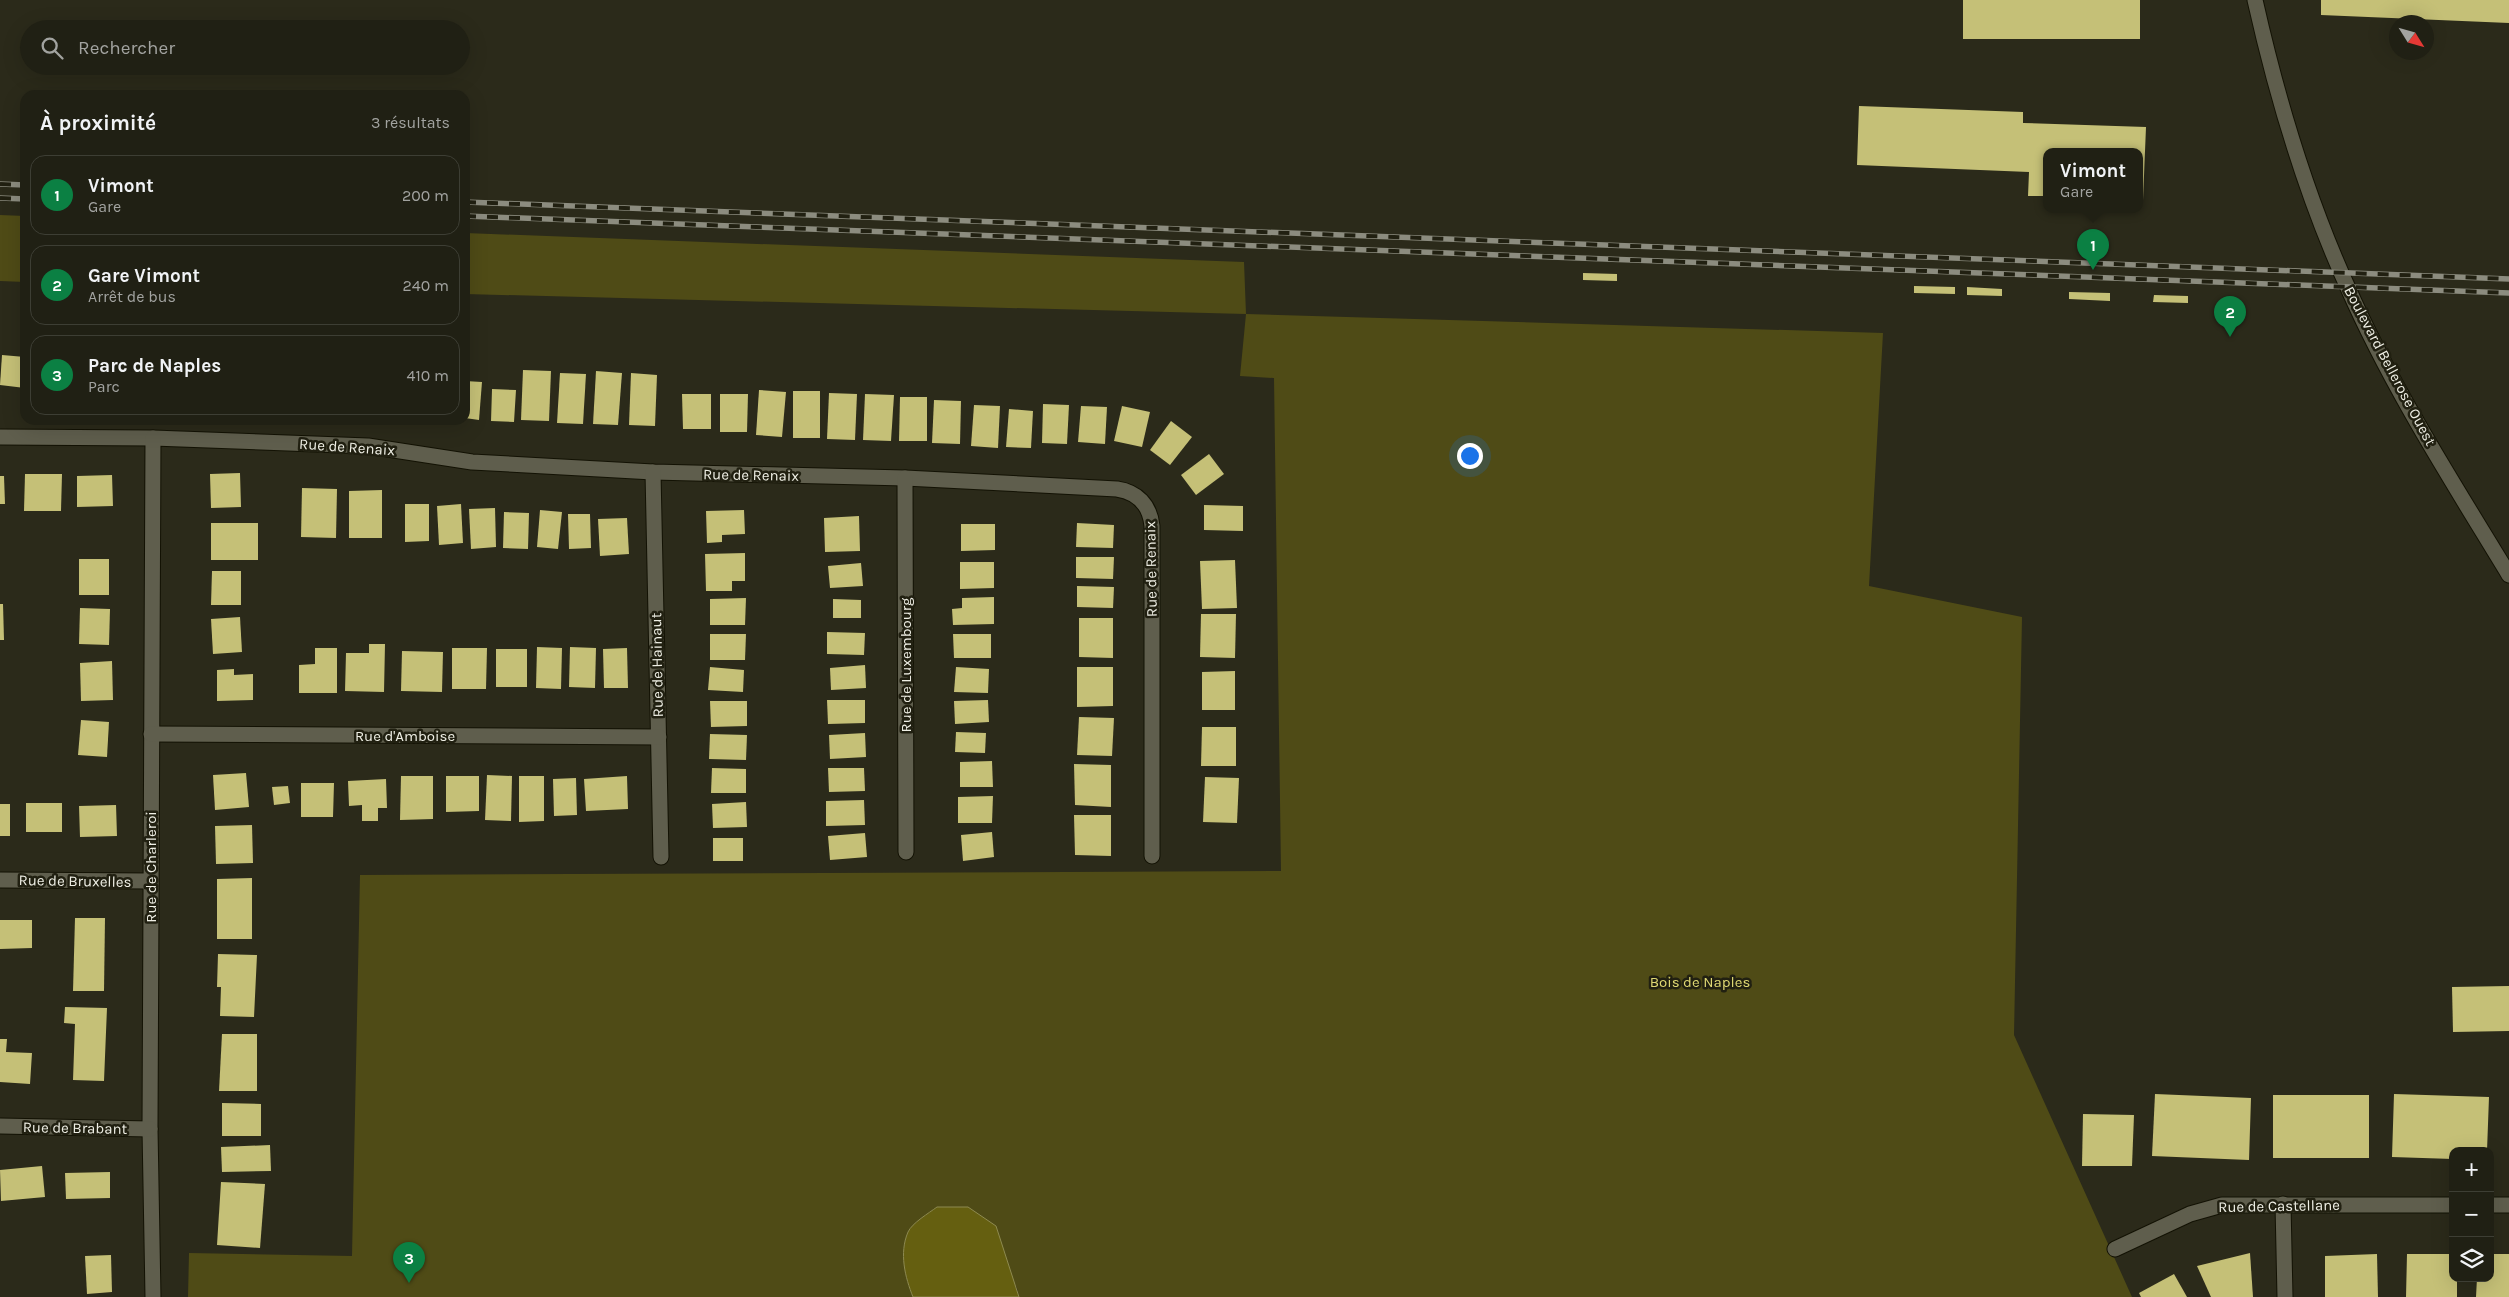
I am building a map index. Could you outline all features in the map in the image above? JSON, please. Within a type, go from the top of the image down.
[{"type":"street","name":"Boulevard Bellerose Ouest","points":[[2255,0],[2283,110],[2322,227],[2347,287],[2370,335],[2407,402],[2509,575]]},
{"type":"street","name":"Rue de Renaix","points":[[0,437],[153,438],[368,446],[472,462],[653,472],[905,478],[1117,489],[1136,496],[1146,506],[1152,526],[1152,856]]},
{"type":"street","name":"Rue de Charleroi","points":[[153,438],[150,1129],[154,1297]]},
{"type":"street","name":"Rue de Hainaut","points":[[653,472],[661,857]]},
{"type":"street","name":"Rue de Luxembourg","points":[[905,478],[906,852]]},
{"type":"street","name":"Rue d'Amboise","points":[[151,734],[659,737]]},
{"type":"street","name":"Rue de Bruxelles","points":[[0,880],[150,881]]},
{"type":"street","name":"Rue de Brabant","points":[[0,1126],[150,1129]]},
{"type":"street","points":[[2283,1204],[2285,1297]]},
{"type":"street","name":"Rue de Castellane","points":[[2115,1249],[2201,1210],[2222,1205],[2449,1205]]},
{"type":"street","points":[[2494,1205],[2509,1205]]},
{"type":"green space","points":[[0,215],[20,216],[20,282],[0,281]]},
{"type":"green space","points":[[470,233],[1244,262],[1246,314],[470,294]]},
{"type":"green space","name":"Bois de Naples","points":[[1246,314],[1883,333],[1869,586],[2022,617],[2014,1035],[2132,1297],[1019,1297],[1017,1288],[968,1207],[937,1207],[913,1225],[905,1240],[904,1265],[913,1297],[188,1297],[189,1253],[352,1256],[360,875],[1281,871],[1274,378],[1240,376]]},
{"type":"shaded area","points":[[937,1207],[968,1207],[996,1226],[1019,1297],[913,1297],[904,1265],[905,1240],[913,1225]]},
{"type":"building","points":[[1963,0],[2140,0],[2140,39],[1963,39]]},
{"type":"building","points":[[2321,0],[2509,0],[2509,23],[2434,20],[2434,15],[2389,15],[2389,18],[2321,15]]},
{"type":"building","points":[[1859,106],[2023,112],[2023,123],[2146,127],[2143,200],[2143,148],[2043,148],[2043,196],[2028,196],[2029,172],[1857,165]]},
{"type":"building","points":[[2079,240],[2093,241],[2093,248],[2078,247]]},
{"type":"building","points":[[1583,273],[1617,274],[1617,281],[1583,280]]},
{"type":"building","points":[[1914,286],[1955,287],[1955,294],[1914,293]]},
{"type":"building","points":[[1967,287],[2002,289],[2002,296],[1967,295]]},
{"type":"building","points":[[2069,292],[2110,293],[2110,301],[2069,299]]},
{"type":"building","points":[[2154,295],[2188,296],[2188,303],[2153,302]]},
{"type":"building","points":[[2,355],[20,357],[20,387],[0,385]]},
{"type":"building","points":[[523,370],[551,371],[549,421],[521,420]]},
{"type":"building","points":[[596,371],[622,373],[618,425],[593,424]]},
{"type":"building","points":[[560,373],[586,374],[583,424],[557,423]]},
{"type":"building","points":[[631,373],[657,375],[655,426],[629,425]]},
{"type":"building","points":[[470,381],[482,382],[479,420],[470,419]]},
{"type":"building","points":[[492,389],[516,390],[514,422],[491,421]]},
{"type":"building","points":[[759,390],[786,392],[782,437],[756,435]]},
{"type":"building","points":[[793,391],[820,391],[820,438],[793,438]]},
{"type":"building","points":[[829,393],[857,394],[855,440],[827,439]]},
{"type":"building","points":[[682,394],[711,394],[711,429],[683,429]]},
{"type":"building","points":[[720,394],[748,394],[747,432],[720,432]]},
{"type":"building","points":[[865,394],[894,395],[891,441],[863,440]]},
{"type":"building","points":[[900,397],[927,397],[927,441],[899,441]]},
{"type":"building","points":[[934,400],[961,401],[960,444],[932,443]]},
{"type":"building","points":[[1043,404],[1069,405],[1067,444],[1042,443]]},
{"type":"building","points":[[974,405],[1000,406],[998,448],[971,446]]},
{"type":"building","points":[[1081,406],[1107,407],[1105,444],[1078,442]]},
{"type":"building","points":[[1122,406],[1150,412],[1142,447],[1114,441]]},
{"type":"building","points":[[1009,409],[1033,411],[1031,448],[1006,447]]},
{"type":"building","points":[[1171,421],[1192,437],[1170,465],[1150,450]]},
{"type":"building","points":[[1209,454],[1224,474],[1196,495],[1181,475]]},
{"type":"building","points":[[240,473],[241,507],[211,508],[210,474]]},
{"type":"building","points":[[25,474],[62,474],[61,511],[24,511]]},
{"type":"building","points":[[112,475],[113,506],[77,507],[77,476]]},
{"type":"building","points":[[0,476],[4,476],[5,504],[0,504]]},
{"type":"building","points":[[302,488],[337,489],[336,538],[301,537]]},
{"type":"building","points":[[382,490],[382,538],[349,538],[349,491]]},
{"type":"building","points":[[405,504],[429,504],[429,541],[405,542]]},
{"type":"building","points":[[461,504],[463,543],[439,545],[437,506]]},
{"type":"building","points":[[1204,505],[1243,506],[1243,531],[1204,530]]},
{"type":"building","points":[[495,508],[496,547],[471,549],[469,509]]},
{"type":"building","points":[[540,510],[562,512],[558,549],[537,547]]},
{"type":"building","points":[[744,510],[745,534],[722,535],[722,542],[707,543],[706,511]]},
{"type":"building","points":[[504,512],[529,513],[528,549],[503,548]]},
{"type":"building","points":[[568,514],[590,514],[591,548],[569,549]]},
{"type":"building","points":[[859,516],[860,551],[825,552],[824,518]]},
{"type":"building","points":[[627,518],[629,554],[600,556],[598,519]]},
{"type":"building","points":[[211,523],[258,523],[258,560],[211,560]]},
{"type":"building","points":[[1077,523],[1114,525],[1113,548],[1076,547]]},
{"type":"building","points":[[961,524],[995,524],[995,550],[961,551]]},
{"type":"building","points":[[745,553],[745,581],[732,581],[732,591],[706,591],[705,554]]},
{"type":"building","points":[[1076,557],[1114,557],[1113,579],[1076,578]]},
{"type":"building","points":[[79,559],[109,559],[109,595],[79,595]]},
{"type":"building","points":[[1235,560],[1237,608],[1202,609],[1200,561]]},
{"type":"building","points":[[960,562],[994,562],[994,588],[960,589]]},
{"type":"building","points":[[861,563],[863,586],[830,588],[828,566]]},
{"type":"building","points":[[212,571],[241,571],[241,605],[211,605]]},
{"type":"building","points":[[1077,586],[1114,587],[1113,608],[1077,607]]},
{"type":"building","points":[[994,597],[994,624],[953,625],[952,609],[962,608],[962,598]]},
{"type":"building","points":[[746,598],[745,625],[710,625],[710,599]]},
{"type":"building","points":[[833,599],[861,600],[861,618],[833,618]]},
{"type":"building","points":[[0,604],[3,604],[4,640],[0,640]]},
{"type":"building","points":[[80,608],[110,609],[109,645],[79,644]]},
{"type":"building","points":[[1201,614],[1236,614],[1235,658],[1200,657]]},
{"type":"building","points":[[240,617],[242,652],[213,654],[211,619]]},
{"type":"building","points":[[1079,618],[1113,618],[1113,658],[1079,657]]},
{"type":"building","points":[[827,632],[865,633],[864,655],[827,654]]},
{"type":"building","points":[[710,634],[746,634],[745,660],[710,660]]},
{"type":"building","points":[[953,634],[991,634],[991,658],[954,658]]},
{"type":"building","points":[[369,644],[385,644],[384,692],[345,691],[346,653],[369,653]]},
{"type":"building","points":[[537,647],[562,648],[561,689],[536,688]]},
{"type":"building","points":[[570,647],[596,648],[595,688],[569,687]]},
{"type":"building","points":[[315,648],[337,648],[337,693],[299,693],[299,665],[315,664]]},
{"type":"building","points":[[452,648],[487,648],[486,689],[452,689]]},
{"type":"building","points":[[627,648],[628,688],[604,688],[603,649]]},
{"type":"building","points":[[496,649],[527,649],[527,687],[496,687]]},
{"type":"building","points":[[402,651],[443,652],[442,692],[401,691]]},
{"type":"building","points":[[112,661],[113,700],[81,701],[80,663]]},
{"type":"building","points":[[865,665],[866,688],[831,690],[830,668]]},
{"type":"building","points":[[710,667],[744,670],[743,692],[708,690]]},
{"type":"building","points":[[956,667],[989,669],[988,693],[954,692]]},
{"type":"building","points":[[1077,667],[1113,667],[1113,706],[1077,707]]},
{"type":"building","points":[[234,669],[234,675],[253,674],[253,700],[217,701],[217,670]]},
{"type":"building","points":[[1235,671],[1235,710],[1202,710],[1202,672]]},
{"type":"building","points":[[827,700],[865,700],[865,723],[828,724]]},
{"type":"building","points":[[988,700],[989,722],[955,724],[954,701]]},
{"type":"building","points":[[710,701],[747,701],[747,726],[711,727]]},
{"type":"building","points":[[1079,717],[1114,718],[1112,756],[1077,755]]},
{"type":"building","points":[[81,720],[109,722],[107,757],[78,755]]},
{"type":"building","points":[[1202,727],[1236,727],[1236,766],[1201,766]]},
{"type":"building","points":[[956,732],[986,733],[985,753],[955,752]]},
{"type":"building","points":[[865,733],[866,757],[830,759],[829,735]]},
{"type":"building","points":[[710,734],[747,735],[746,760],[709,759]]},
{"type":"building","points":[[992,761],[993,787],[960,787],[960,762]]},
{"type":"building","points":[[1074,764],[1111,765],[1111,807],[1075,805]]},
{"type":"building","points":[[712,768],[746,769],[746,793],[711,793]]},
{"type":"building","points":[[828,768],[864,768],[865,791],[829,792]]},
{"type":"building","points":[[246,773],[249,807],[215,810],[213,775]]},
{"type":"building","points":[[487,775],[512,776],[511,821],[485,820]]},
{"type":"building","points":[[401,776],[433,776],[433,819],[400,820]]},
{"type":"building","points":[[446,776],[479,776],[479,811],[446,812]]},
{"type":"building","points":[[519,776],[544,776],[544,821],[519,822]]},
{"type":"building","points":[[627,776],[628,809],[586,811],[584,779]]},
{"type":"building","points":[[1205,777],[1239,778],[1237,823],[1203,822]]},
{"type":"building","points":[[576,778],[577,815],[554,816],[553,779]]},
{"type":"building","points":[[386,779],[387,808],[378,808],[378,821],[362,821],[362,805],[349,806],[348,781]]},
{"type":"building","points":[[301,783],[334,783],[333,817],[301,817]]},
{"type":"building","points":[[288,786],[290,803],[274,805],[272,787]]},
{"type":"building","points":[[993,796],[992,823],[958,823],[958,797]]},
{"type":"building","points":[[864,800],[865,825],[826,826],[826,801]]},
{"type":"building","points":[[746,802],[747,827],[713,828],[712,804]]},
{"type":"building","points":[[26,803],[62,803],[62,832],[26,832]]},
{"type":"building","points":[[0,804],[10,804],[10,836],[0,836]]},
{"type":"building","points":[[116,805],[117,836],[80,837],[79,806]]},
{"type":"building","points":[[1074,815],[1111,815],[1111,856],[1075,855]]},
{"type":"building","points":[[252,825],[253,863],[216,864],[215,826]]},
{"type":"building","points":[[992,832],[994,857],[963,861],[961,835]]},
{"type":"building","points":[[865,833],[867,857],[830,860],[828,836]]},
{"type":"building","points":[[713,838],[743,838],[743,861],[713,861]]},
{"type":"building","points":[[252,878],[252,939],[217,939],[217,879]]},
{"type":"building","points":[[75,918],[105,918],[104,991],[73,991]]},
{"type":"building","points":[[0,920],[32,920],[32,948],[0,949]]},
{"type":"building","points":[[218,954],[257,955],[254,1017],[220,1016],[221,987],[217,987]]},
{"type":"building","points":[[2509,986],[2509,1031],[2453,1032],[2452,987]]},
{"type":"building","points":[[65,1007],[107,1008],[104,1081],[73,1080],[75,1024],[64,1023]]},
{"type":"building","points":[[222,1034],[257,1034],[257,1091],[219,1091]]},
{"type":"building","points":[[0,1039],[7,1039],[6,1052],[32,1053],[30,1084],[0,1082]]},
{"type":"building","points":[[2155,1094],[2251,1098],[2249,1160],[2152,1156]]},
{"type":"building","points":[[2394,1094],[2489,1097],[2487,1147],[2449,1147],[2449,1159],[2392,1157]]},
{"type":"building","points":[[2273,1095],[2369,1095],[2369,1158],[2273,1158]]},
{"type":"building","points":[[222,1103],[261,1104],[261,1136],[222,1136]]},
{"type":"building","points":[[2083,1114],[2134,1115],[2132,1166],[2082,1166]]},
{"type":"building","points":[[270,1145],[271,1171],[222,1172],[221,1147]]},
{"type":"building","points":[[42,1166],[45,1197],[1,1201],[0,1170]]},
{"type":"building","points":[[110,1172],[110,1198],[66,1199],[65,1173]]},
{"type":"building","points":[[221,1182],[265,1184],[260,1248],[217,1245]]},
{"type":"building","points":[[2250,1253],[2253,1297],[2211,1297],[2197,1266]]},
{"type":"building","points":[[2377,1254],[2378,1297],[2325,1297],[2325,1256]]},
{"type":"building","points":[[2407,1254],[2449,1254],[2449,1282],[2457,1282],[2457,1297],[2406,1297]]},
{"type":"building","points":[[2494,1254],[2509,1254],[2509,1297],[2476,1297],[2477,1282],[2494,1282]]},
{"type":"building","points":[[111,1255],[112,1292],[87,1294],[85,1256]]},
{"type":"building","points":[[2174,1274],[2187,1297],[2141,1297],[2139,1293]]},
{"type":"railway","points":[[0,184],[20,185]]},
{"type":"railway","points":[[0,198],[20,199]]},
{"type":"railway","points":[[470,202],[2509,279]]},
{"type":"railway","points":[[470,216],[2509,293]]},
{"type":"place","name":"Vimont","points":[[2093,270]]},
{"type":"place","name":"Gare Vimont","points":[[2230,337]]},
{"type":"place","name":"Parc de Naples","points":[[409,1283]]}]
